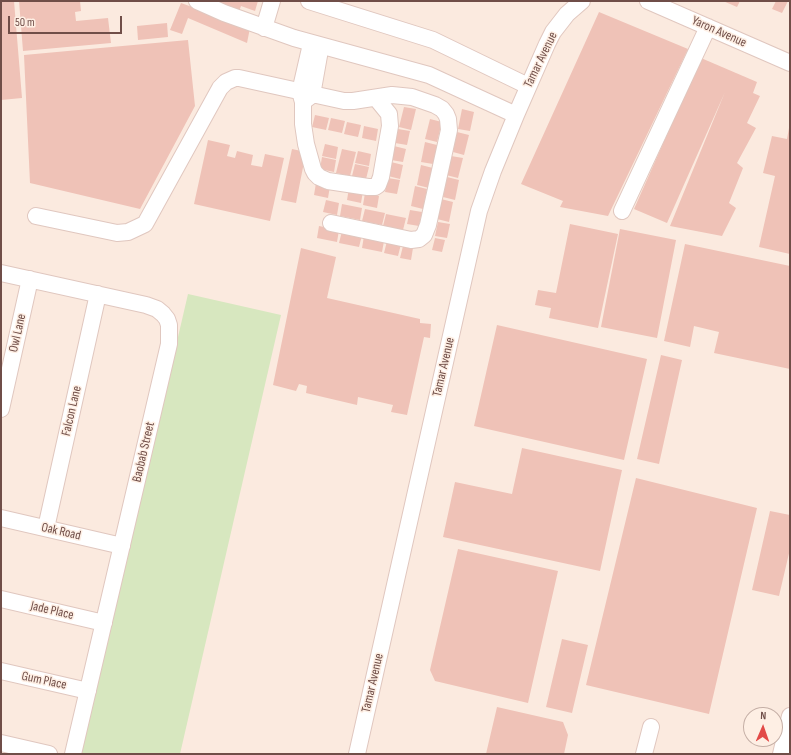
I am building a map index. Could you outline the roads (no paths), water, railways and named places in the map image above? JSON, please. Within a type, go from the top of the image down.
[{"type":"street","points":[[197,1],[264,28],[316,45],[419,72],[516,115]]},
{"type":"street","points":[[264,28],[272,1]]},
{"type":"street","points":[[309,1],[433,40],[528,86]]},
{"type":"street","name":"Tamar Avenue","points":[[357,754],[479,211],[516,115],[547,44],[567,14],[582,1]]},
{"type":"street","name":"Yaron Avenue","points":[[648,1],[790,63]]},
{"type":"street","points":[[622,211],[708,27]]},
{"type":"street","points":[[316,45],[305,96],[304,124],[306,144],[314,173],[319,177],[328,181],[372,187],[378,185],[381,177],[390,126],[389,114],[376,98]]},
{"type":"street","points":[[36,216],[117,233],[128,232],[145,224],[220,88],[226,82],[239,78],[305,96],[348,101],[392,95],[412,97],[435,105],[446,114],[449,130],[426,231],[419,239],[411,240],[331,223]]},
{"type":"street","name":"Baobab Street","points":[[1,273],[146,305],[156,309],[167,319],[169,325],[169,344],[73,754]]},
{"type":"street","name":"Owl Lane","points":[[1,409],[30,280]]},
{"type":"street","name":"Falcon Lane","points":[[46,528],[98,294]]},
{"type":"street","name":"Oak Road","points":[[1,518],[122,546]]},
{"type":"street","name":"Jade Place","points":[[1,599],[104,623]]},
{"type":"street","name":"Gum Place","points":[[1,672],[88,691]]},
{"type":"street","points":[[781,754],[790,716]]},
{"type":"street","points":[[644,754],[652,727]]},
{"type":"street","points":[[1,743],[49,754]]}]
